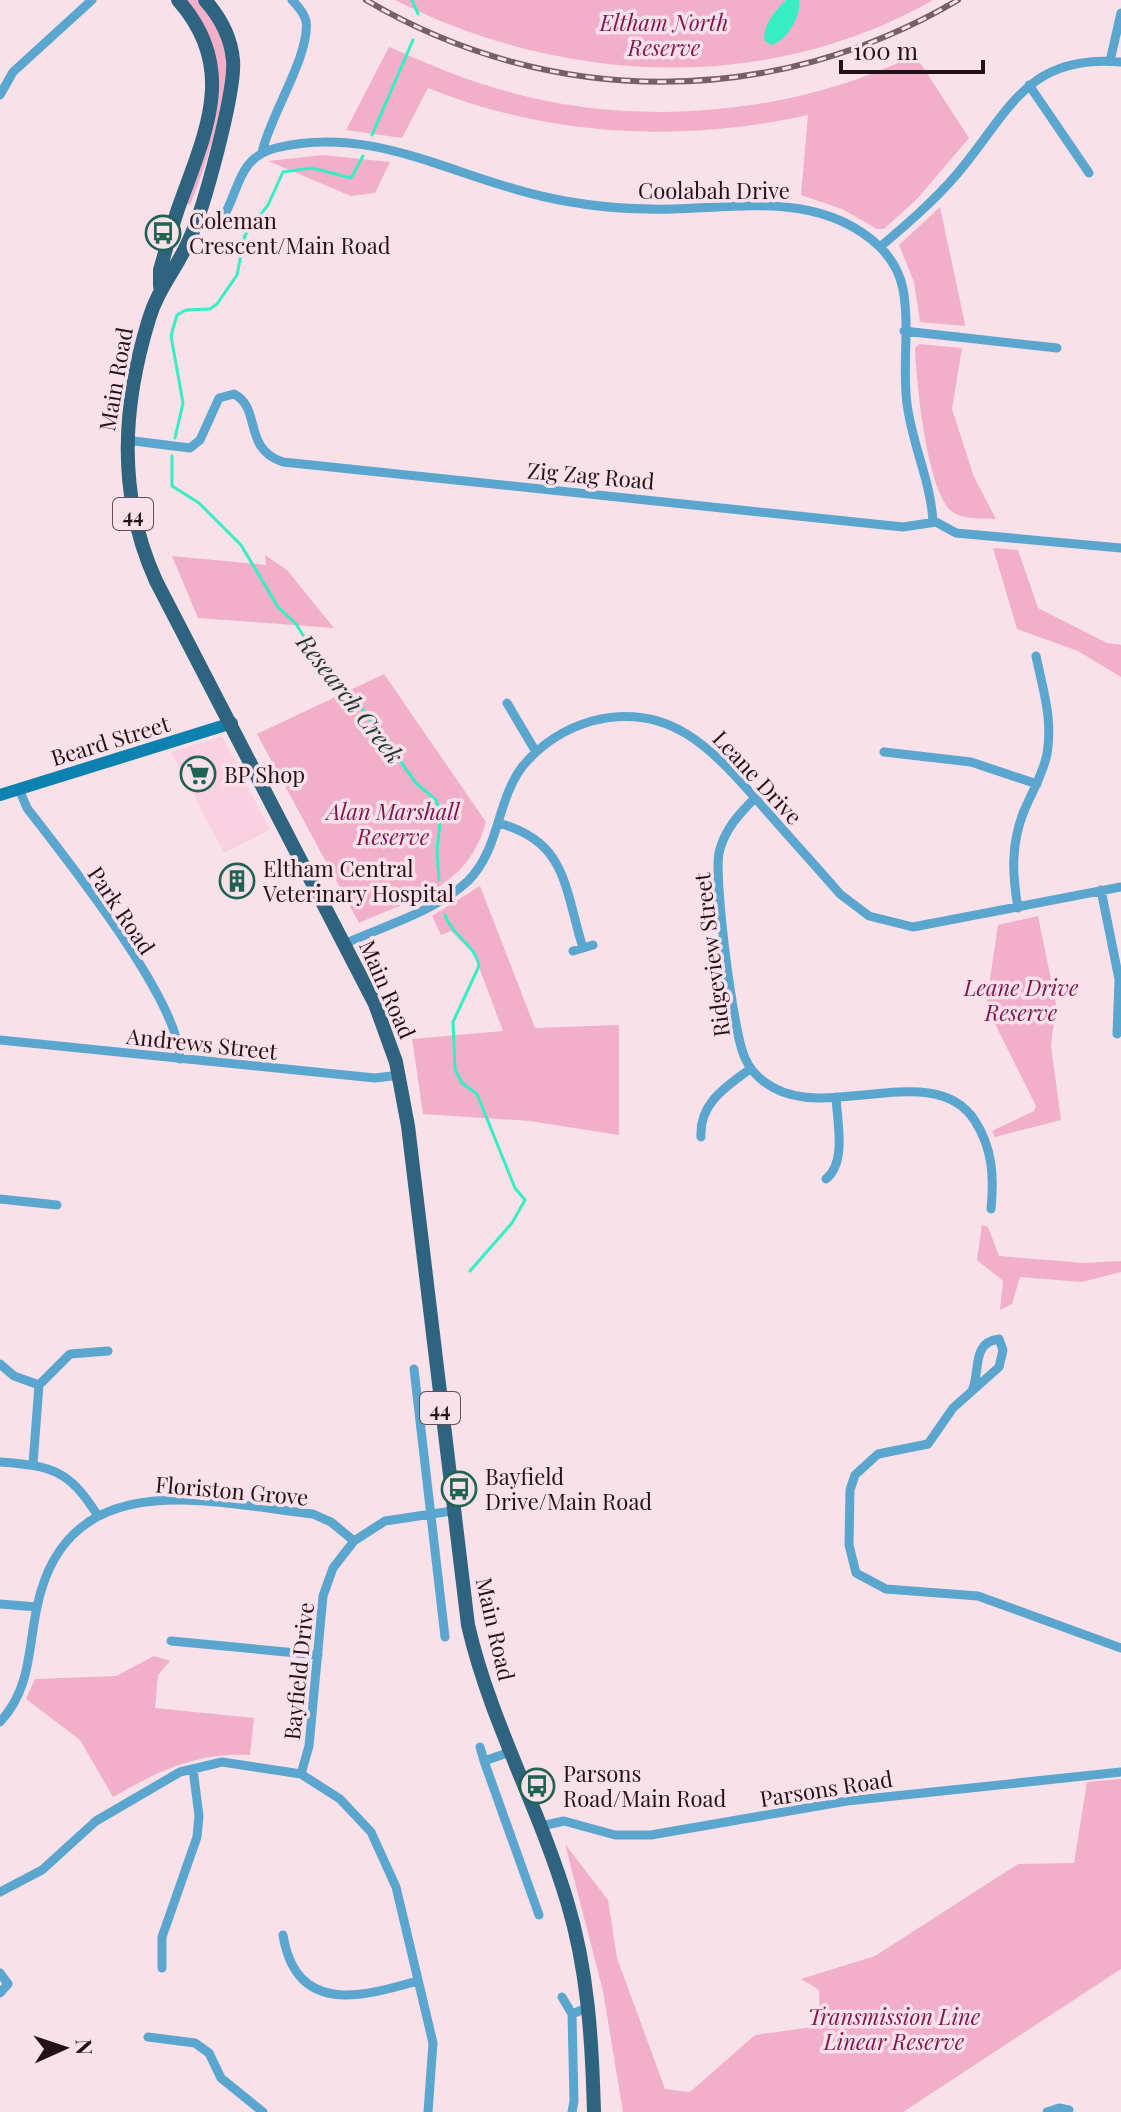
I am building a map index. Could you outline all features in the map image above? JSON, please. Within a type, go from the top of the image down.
[{"type":"main road","name":"Main Road","points":[[178,0],[201,34],[213,87],[206,132],[176,215],[160,270],[160,286],[135,371],[126,440],[131,502],[144,551],[382,1021],[400,1075],[470,1637],[568,1903],[589,2007],[594,2112]]},
{"type":"main road","name":"Main Road","points":[[160,286],[181,257],[197,220],[233,76],[227,34],[205,0]]},
{"type":"main road","points":[[176,215],[197,220]]},
{"type":"street","points":[[0,95],[2,83],[92,0]]},
{"type":"street","points":[[197,220],[221,221],[242,172],[262,153],[286,93],[306,27],[304,15],[292,0]]},
{"type":"street","points":[[1110,61],[1121,13]]},
{"type":"street","points":[[880,247],[955,176],[1006,107],[1029,85],[1068,67],[1121,62]]},
{"type":"street","points":[[1029,85],[1089,173]]},
{"type":"street","name":"Coolabah Drive","points":[[262,153],[307,144],[373,146],[428,159],[537,196],[620,207],[783,205],[838,221],[880,247],[891,260],[901,284],[909,418],[933,522]]},
{"type":"street","points":[[904,331],[1057,348]]},
{"type":"street","name":"Zig Zag Road","points":[[126,440],[181,449],[194,446],[219,398],[234,394],[243,401],[260,448],[283,462],[903,527],[933,522],[956,533],[1121,548]]},
{"type":"street","points":[[1018,908],[1013,876],[1014,847],[1018,825],[1037,784],[1046,755],[1050,726],[1036,656]]},
{"type":"street","points":[[507,703],[536,752]]},
{"type":"street","name":"Leane Drive","points":[[344,944],[426,907],[462,886],[486,856],[511,785],[536,752],[559,735],[587,723],[619,717],[651,720],[700,740],[840,894],[878,920],[922,927],[1121,887]]},
{"type":"street","name":"Beard Street","points":[[1,791],[19,789],[232,723]]},
{"type":"street","points":[[884,752],[981,764],[1037,784]]},
{"type":"street","name":"Park Road","points":[[19,789],[27,808],[110,917],[175,1029],[180,1059]]},
{"type":"street","name":"Ridgeview Street","points":[[750,1069],[737,1030],[718,864],[727,831],[755,798]]},
{"type":"street","points":[[498,823],[532,834],[550,851],[583,948]]},
{"type":"street","points":[[1101,890],[1119,979],[1116,1034]]},
{"type":"street","name":"Andrews Street","points":[[0,1040],[375,1078],[400,1075]]},
{"type":"street","points":[[701,1137],[702,1119],[711,1102],[750,1069],[785,1093],[836,1097],[927,1093],[959,1102],[975,1120],[989,1151],[993,1181],[991,1209]]},
{"type":"street","points":[[826,1179],[834,1171],[838,1156],[836,1097]]},
{"type":"street","points":[[0,1199],[57,1205]]},
{"type":"street","points":[[973,1388],[979,1353],[991,1340],[999,1339],[1003,1350],[1001,1364],[949,1413],[928,1444],[878,1454],[859,1470],[850,1490],[850,1558],[856,1573],[886,1589],[978,1596],[1121,1648]]},
{"type":"street","points":[[33,1464],[39,1385],[70,1354],[108,1351]]},
{"type":"street","points":[[0,1364],[14,1376],[39,1385]]},
{"type":"street","name":"Main Road","points":[[414,1369],[445,1637]]},
{"type":"street","points":[[0,1462],[33,1464],[58,1470],[80,1487],[98,1516]]},
{"type":"street","name":"Floriston Grove","points":[[0,1722],[20,1692],[31,1659],[37,1607],[51,1565],[64,1545],[98,1516],[134,1502],[182,1499],[313,1514],[331,1522],[354,1541]]},
{"type":"street","name":"Bayfield Drive","points":[[301,1774],[309,1746],[323,1596],[333,1568],[354,1541],[385,1521],[452,1511]]},
{"type":"street","points":[[0,1604],[37,1607]]},
{"type":"street","points":[[171,1641],[318,1655]]},
{"type":"street","points":[[480,1747],[539,1915]]},
{"type":"street","points":[[484,1761],[510,1752]]},
{"type":"street","points":[[0,1892],[42,1870],[96,1821],[159,1782],[222,1762],[301,1774],[340,1799],[371,1832],[396,1887],[433,2043],[428,2112]]},
{"type":"street","points":[[162,1968],[162,1937],[197,1837],[199,1816],[193,1769]]},
{"type":"street","name":"Parsons Road","points":[[541,1826],[564,1821],[615,1835],[651,1835],[847,1801],[1121,1772]]},
{"type":"street","points":[[283,1935],[287,1961],[314,1988],[338,1996],[360,1996],[417,1981]]},
{"type":"street","points":[[0,1973],[8,1984],[0,1993]]},
{"type":"street","points":[[562,1997],[572,2014],[572,2112]]},
{"type":"street","points":[[572,2014],[589,2007]]},
{"type":"street","points":[[148,2037],[195,2043],[209,2053],[221,2078],[263,2112]]},
{"type":"street","points":[[1047,2112],[1059,2108],[1069,2110]]},
{"type":"shaded area","points":[[786,0],[799,0],[798,13],[782,39],[771,45],[764,40],[766,28]]},
{"type":"shaded area","points":[[222,736],[270,830],[224,853],[171,752]]},
{"type":"green space","points":[[186,0],[197,0],[208,13],[221,36],[228,60],[220,112],[190,205],[186,203],[216,106]]},
{"type":"green space","name":"Eltham North Reserve","points":[[395,0],[933,0],[869,31],[802,52],[734,64],[664,68],[595,62],[526,49],[460,28]]},
{"type":"green space","points":[[389,47],[509,92],[610,110],[662,112],[715,110],[767,103],[868,75],[915,55],[969,138],[917,199],[884,229],[877,229],[842,209],[801,195],[808,115],[712,129],[664,132],[616,130],[521,117],[428,88],[402,138],[346,130]]},
{"type":"green space","points":[[323,155],[390,162],[375,193],[351,196],[268,161]]},
{"type":"green space","points":[[940,207],[965,326],[920,322],[914,282],[899,245]]},
{"type":"green space","points":[[919,344],[962,348],[952,409],[974,477],[996,519],[969,518],[954,513],[945,503],[937,485],[921,409],[915,348]]},
{"type":"green space","points":[[993,548],[1018,550],[1038,608],[1107,643],[1121,645],[1121,677],[1078,651],[1017,629]]},
{"type":"green space","points":[[265,555],[287,570],[334,628],[198,618],[172,556],[266,565]]},
{"type":"green space","name":"Alan Marshall Reserve","points":[[384,674],[486,822],[478,844],[453,876],[419,897],[359,923],[257,734]]},
{"type":"green space","name":"Alan Marshall Reserve","points":[[480,886],[535,1028],[619,1025],[619,1135],[530,1121],[423,1114],[412,1039],[503,1031],[474,954],[451,931],[441,935],[432,916]]},
{"type":"green space","name":"Leane Drive Reserve","points":[[1038,916],[1056,1004],[1051,1046],[1061,1120],[995,1137],[992,1131],[1034,1111],[1036,1106],[986,1006],[998,925]]},
{"type":"green space","points":[[982,1225],[988,1227],[999,1256],[1084,1263],[1121,1261],[1121,1272],[1082,1282],[1020,1277],[1012,1304],[1000,1310],[1003,1281],[977,1260]]},
{"type":"green space","points":[[154,1656],[170,1661],[158,1675],[155,1708],[254,1718],[250,1755],[213,1757],[178,1765],[113,1797],[80,1740],[26,1699],[35,1679],[116,1676]]},
{"type":"green space","name":"Transmission Line Linear Reserve","points":[[1121,1779],[1121,1969],[903,2112],[623,2112],[603,1991],[565,1844],[608,1900],[617,1958],[665,2089],[690,2092],[755,2035],[820,2026],[819,1990],[801,1979],[875,1956],[1018,1864],[1074,1863],[1087,1782]]},
{"type":"waterway","name":"Research Creek","points":[[412,0],[418,14]]},
{"type":"waterway","name":"Research Creek","points":[[372,135],[413,40]]},
{"type":"waterway","name":"Research Creek","points":[[175,438],[183,403],[171,336],[177,315],[186,310],[210,309],[217,304],[237,275],[245,235],[268,205],[283,172],[312,168],[351,178],[363,156]]},
{"type":"waterway","name":"Research Creek","points":[[172,456],[172,486],[199,503],[241,545],[278,607],[296,624],[327,673],[348,689],[416,783],[436,800],[441,814],[437,850],[439,880]]},
{"type":"waterway","name":"Research Creek","points":[[445,915],[473,952],[479,966],[453,1022],[455,1069],[462,1083],[477,1094],[515,1188],[525,1200],[512,1223],[470,1271]]},
{"type":"railway","points":[[366,0],[437,36],[510,61],[586,77],[662,82],[738,77],[814,61],[887,36],[958,0]]},
{"type":"place","name":"Coleman Crescent/Main Road","points":[[163,233]]},
{"type":"place","name":"BP Shop","points":[[198,774]]},
{"type":"place","name":"Eltham Central Veterinary Hospital","points":[[237,881]]},
{"type":"place","name":"Bayfield Drive/Main Road","points":[[459,1489]]},
{"type":"place","name":"Parsons Road/Main Road","points":[[537,1786]]}]
